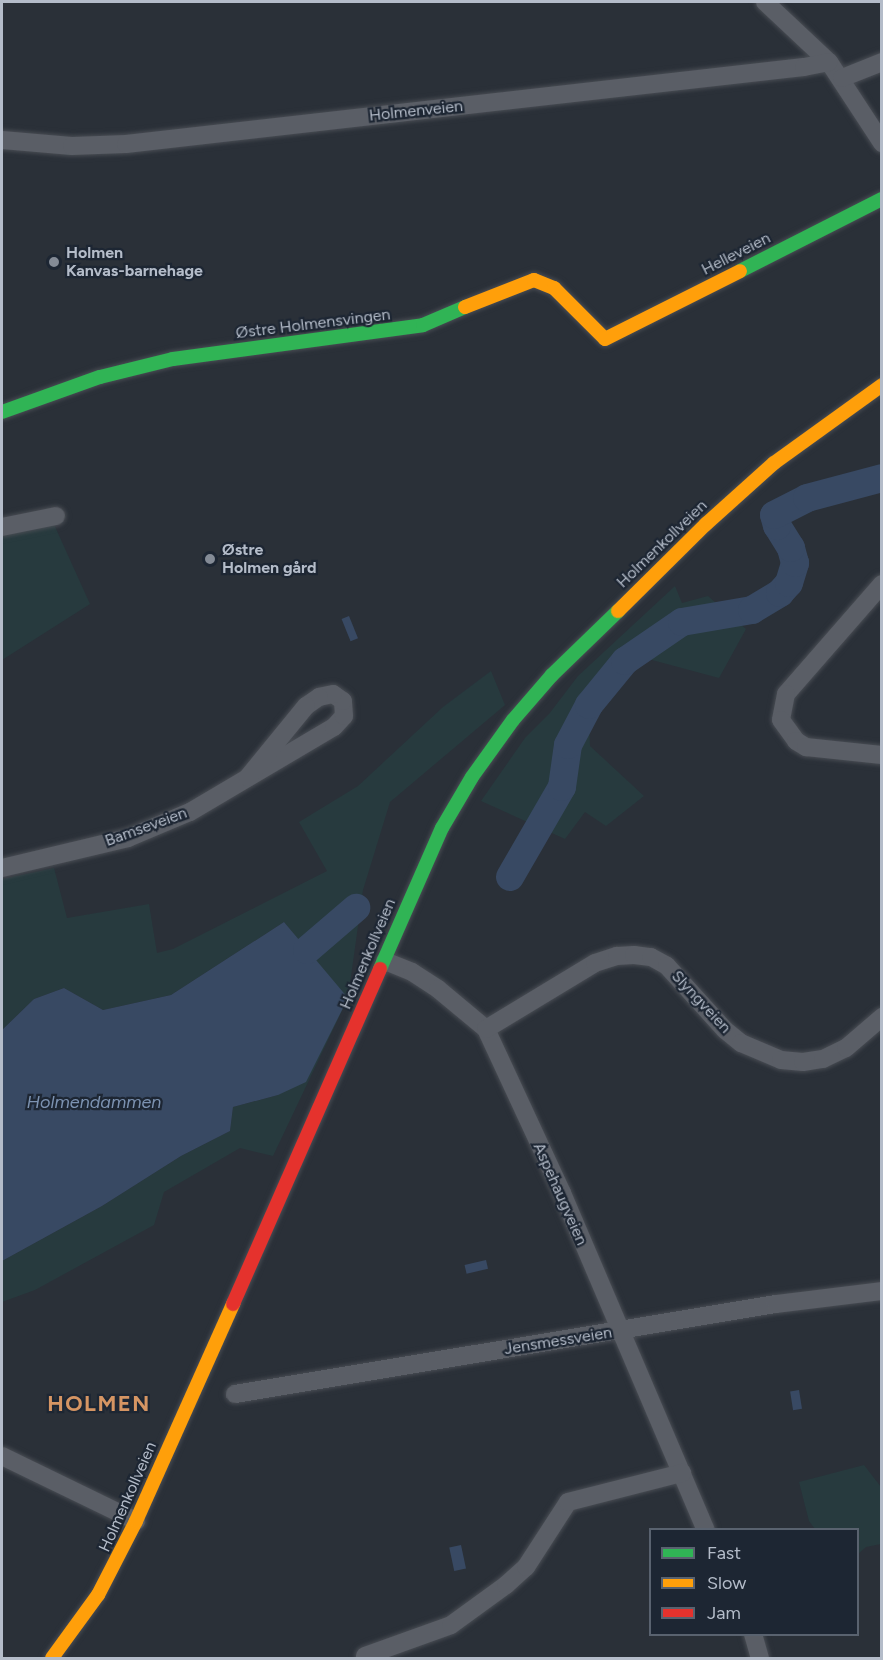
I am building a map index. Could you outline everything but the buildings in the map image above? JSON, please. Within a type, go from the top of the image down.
[{"type":"main road","name":"Helleveien","points":[[605,339],[882,199]]},
{"type":"main road","name":"Østre Holmensvingen","points":[[2,412],[100,377],[173,359],[423,325],[442,319],[514,286],[534,280],[554,288],[605,339]]},
{"type":"main road","name":"Holmenkollveien","points":[[52,1659],[98,1595],[136,1521],[385,961],[414,888],[453,808],[495,744],[537,691],[589,637],[753,480],[793,447],[882,385]]},
{"type":"street","points":[[765,2],[829,62],[842,78],[882,143]]},
{"type":"street","name":"Holmenveien","points":[[2,140],[72,146],[126,144],[804,67],[829,62]]},
{"type":"street","points":[[842,78],[882,62]]},
{"type":"street","points":[[2,526],[56,516]]},
{"type":"street","points":[[882,584],[814,659],[786,694],[782,720],[796,741],[806,747],[882,755]]},
{"type":"street","name":"Bamseveien","points":[[2,868],[128,838],[190,812],[334,727],[344,716],[343,700],[333,694],[319,697],[306,706],[249,777]]},
{"type":"street","name":"Slyngveien","points":[[486,1029],[595,963],[617,956],[634,955],[651,957],[667,966],[725,1030],[741,1043],[781,1060],[803,1062],[823,1059],[846,1048],[882,1017]]},
{"type":"street","name":"Aspehaugveien","points":[[385,961],[412,972],[438,989],[486,1029],[562,1193],[705,1528]]},
{"type":"street","name":"Jensmessveien","points":[[235,1394],[620,1332],[776,1304],[882,1291]]},
{"type":"street","points":[[2,1456],[136,1521]]},
{"type":"street","points":[[365,1656],[451,1625],[506,1585],[526,1567],[568,1502],[682,1473]]},
{"type":"street","points":[[753,1636],[760,1659]]},
{"type":"green space","points":[[52,520],[90,604],[2,660],[2,530]]},
{"type":"green space","points":[[675,586],[682,603],[708,596],[746,629],[719,678],[626,653],[588,693],[590,746],[644,796],[606,826],[585,812],[565,839],[481,801],[525,738],[549,714],[578,676]]},
{"type":"green space","points":[[491,671],[505,705],[390,802],[363,890],[348,998],[273,1156],[240,1148],[164,1192],[154,1225],[35,1290],[2,1302],[2,1261],[102,1206],[181,1156],[230,1131],[233,1107],[278,1095],[307,950],[284,922],[171,995],[103,1010],[64,988],[34,999],[2,1030],[2,879],[54,868],[67,918],[149,904],[157,953],[173,949],[327,871],[299,822],[358,786],[443,707]]},
{"type":"green space","points":[[864,1465],[881,1487],[881,1544],[866,1547],[859,1553],[859,1528],[814,1528],[809,1521],[799,1482]]},
{"type":"water","points":[[349,616],[358,638],[351,641],[342,619]]},
{"type":"water","name":"Holmendammen","points":[[284,922],[348,998],[306,1082],[278,1095],[233,1107],[230,1131],[181,1156],[102,1206],[2,1261],[2,1030],[34,999],[64,988],[103,1010],[171,995]]},
{"type":"water","points":[[486,1260],[488,1269],[467,1274],[465,1265]]},
{"type":"water","points":[[799,1390],[802,1409],[793,1410],[790,1391]]},
{"type":"water","points":[[461,1545],[466,1568],[454,1571],[449,1547]]},
{"type":"waterway","points":[[510,877],[562,787],[568,745],[589,705],[625,661],[682,622],[752,610],[780,593],[789,583],[795,563],[791,548],[777,526],[774,515],[807,498],[882,478]]},
{"type":"waterway","points":[[307,950],[356,908]]},
{"type":"traffic: fast","points":[[740,271],[882,199]]},
{"type":"traffic: fast","points":[[2,412],[100,377],[173,359],[423,325],[465,307]]},
{"type":"traffic: fast","points":[[380,969],[442,828],[472,777],[513,720],[552,675],[618,611]]},
{"type":"traffic: slow","points":[[465,307],[534,280],[554,288],[605,339],[740,271]]},
{"type":"traffic: slow","points":[[618,611],[706,524],[774,463],[882,385]]},
{"type":"traffic: slow","points":[[52,1658],[98,1595],[136,1521],[233,1304]]},
{"type":"traffic: jam","points":[[233,1304],[380,969]]},
{"type":"place","name":"Holmen Kanvas-barnehage","points":[[54,262]]},
{"type":"place","name":"Østre Holmen gård","points":[[210,559]]},
{"type":"district","name":"HOLMEN","points":[[99,1404]]}]
